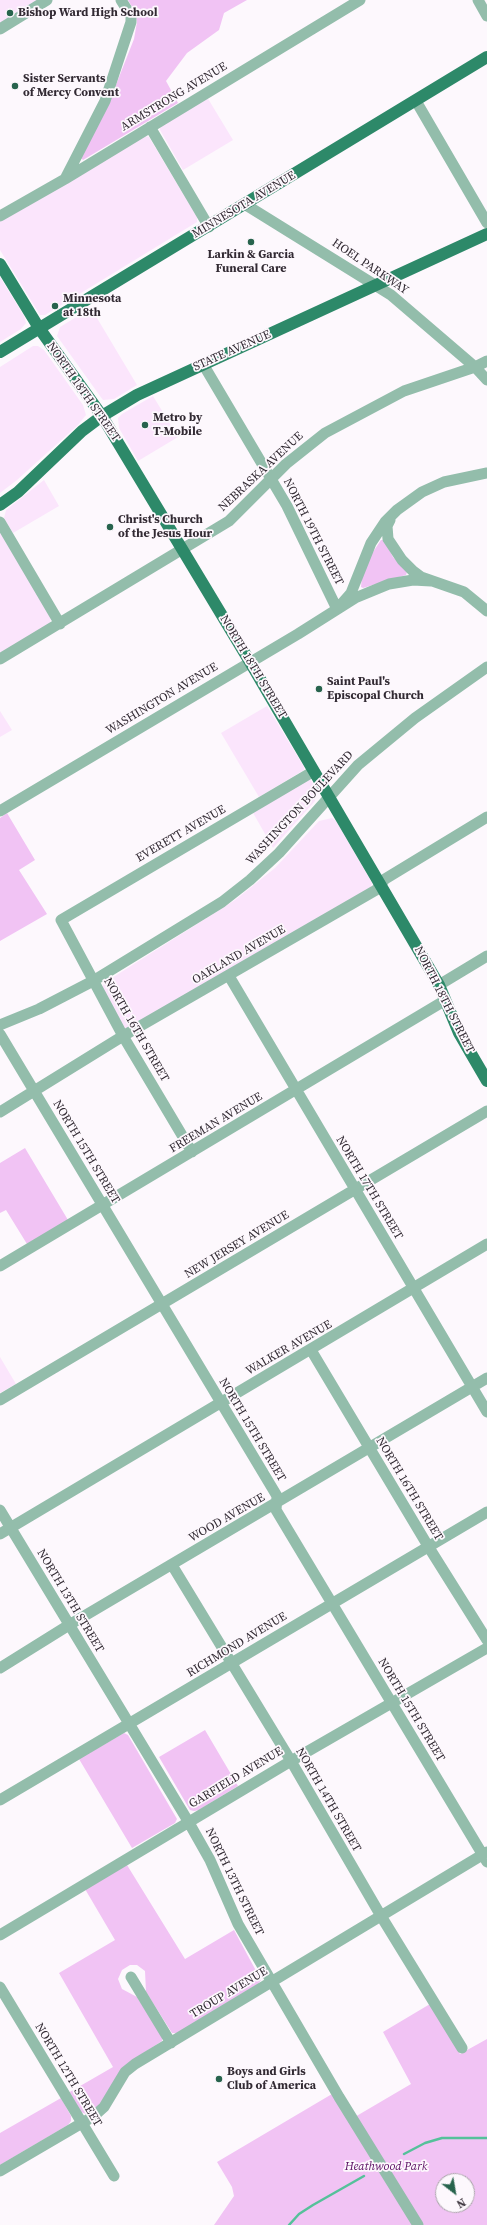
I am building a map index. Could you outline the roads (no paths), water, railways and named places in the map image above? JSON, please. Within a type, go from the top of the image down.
[{"type":"main road","name":"MINNESOTA AVENUE","points":[[0,352],[246,205],[487,57]]},
{"type":"main road","name":"STATE AVENUE","points":[[0,505],[18,492],[82,432],[102,416],[137,395],[487,234]]},
{"type":"main road","name":"NORTH 18TH STREET","points":[[0,264],[39,328],[102,416],[330,796],[439,985],[444,1001],[459,1033],[487,1081]]},
{"type":"street","points":[[0,29],[47,0]]},
{"type":"street","points":[[65,179],[105,101],[131,22],[131,16],[121,0]]},
{"type":"street","name":"ARMSTRONG AVENUE","points":[[0,216],[65,179],[360,0]]},
{"type":"street","points":[[478,0],[487,16]]},
{"type":"street","points":[[416,101],[487,223]]},
{"type":"street","points":[[150,127],[209,227]]},
{"type":"street","name":"HOEL PARKWAY","points":[[246,205],[391,295],[475,367],[487,380]]},
{"type":"street","name":"NEBRASKA AVENUE","points":[[0,659],[229,521],[306,447],[325,433],[350,418],[404,391],[475,367],[487,360]]},
{"type":"street","name":"NORTH 19TH STREET","points":[[203,364],[305,540],[337,608]]},
{"type":"street","name":"WASHINGTON AVENUE","points":[[337,608],[351,593],[371,543],[385,522],[397,510],[422,492],[444,482],[487,473]]},
{"type":"street","points":[[397,510],[387,526],[388,539],[402,560],[413,571],[431,581],[464,592],[487,611]]},
{"type":"street","points":[[0,522],[60,624]]},
{"type":"street","name":"WASHINGTON AVENUE","points":[[0,811],[250,662],[337,608],[363,594],[389,584],[413,580],[431,581]]},
{"type":"street","name":"WASHINGTON BOULEVARD","points":[[0,1025],[38,1009],[93,981],[222,902],[250,880],[279,852],[358,764],[414,718],[487,667]]},
{"type":"street","name":"EVERETT AVENUE","points":[[61,920],[314,771]]},
{"type":"street","name":"OAKLAND AVENUE","points":[[0,1112],[124,1036],[376,890],[386,879],[487,817]]},
{"type":"street","name":"NORTH 16TH STREET","points":[[61,920],[124,1036],[192,1152]]},
{"type":"street","points":[[439,985],[487,956]]},
{"type":"street","name":"NORTH 17TH STREET","points":[[229,976],[487,1412]]},
{"type":"street","name":"FREEMAN AVENUE","points":[[0,1266],[296,1091],[444,1001]]},
{"type":"street","name":"NORTH 15TH STREET","points":[[0,1034],[161,1305],[277,1496],[276,1510],[391,1702],[486,1856]]},
{"type":"street","name":"NEW JERSEY AVENUE","points":[[0,1400],[487,1111]]},
{"type":"street","name":"WALKER AVENUE","points":[[0,1534],[487,1244]]},
{"type":"street","name":"NORTH 16TH STREET","points":[[311,1350],[428,1546],[487,1640]]},
{"type":"street","name":"WOOD AVENUE","points":[[0,1668],[69,1625],[277,1504],[487,1378]]},
{"type":"street","name":"NORTH 13TH STREET","points":[[0,1510],[188,1821],[210,1860],[238,1924],[339,2097],[418,2225]]},
{"type":"street","name":"RICHMOND AVENUE","points":[[0,1800],[487,1512]]},
{"type":"street","name":"NORTH 14TH STREET","points":[[172,1565],[381,1916],[462,2048]]},
{"type":"street","name":"GARFIELD AVENUE","points":[[0,1935],[188,1821],[391,1702],[487,1648]]},
{"type":"street","name":"TROUP AVENUE","points":[[0,2171],[82,2123],[104,2107],[125,2072],[381,1916],[486,1856]]},
{"type":"street","points":[[131,1977],[171,2043]]},
{"type":"street","name":"NORTH 12TH STREET","points":[[0,1987],[114,2176]]},
{"type":"waterway","points":[[404,2154],[425,2143],[442,2138],[487,2138]]},
{"type":"waterway","points":[[289,2225],[299,2214],[364,2176]]},
{"type":"place","name":"Bishop Ward High School","points":[[10,13]]},
{"type":"place","name":"Sister Servants of Mercy Convent","points":[[15,86]]},
{"type":"place","name":"Larkin & Garcia Funeral Care","points":[[251,242]]},
{"type":"place","name":"Minnesota at 18th","points":[[55,306]]},
{"type":"place","name":"Metro by T-Mobile","points":[[145,425]]},
{"type":"place","name":"Christ's Church of the Jesus Hour","points":[[110,527]]},
{"type":"place","name":"Saint Paul's Episcopal Church","points":[[319,689]]},
{"type":"place","name":"Boys and Girls Club of America","points":[[219,2079]]},
{"type":"park label","name":"Heathwood Park","points":[[386,2167]]}]
